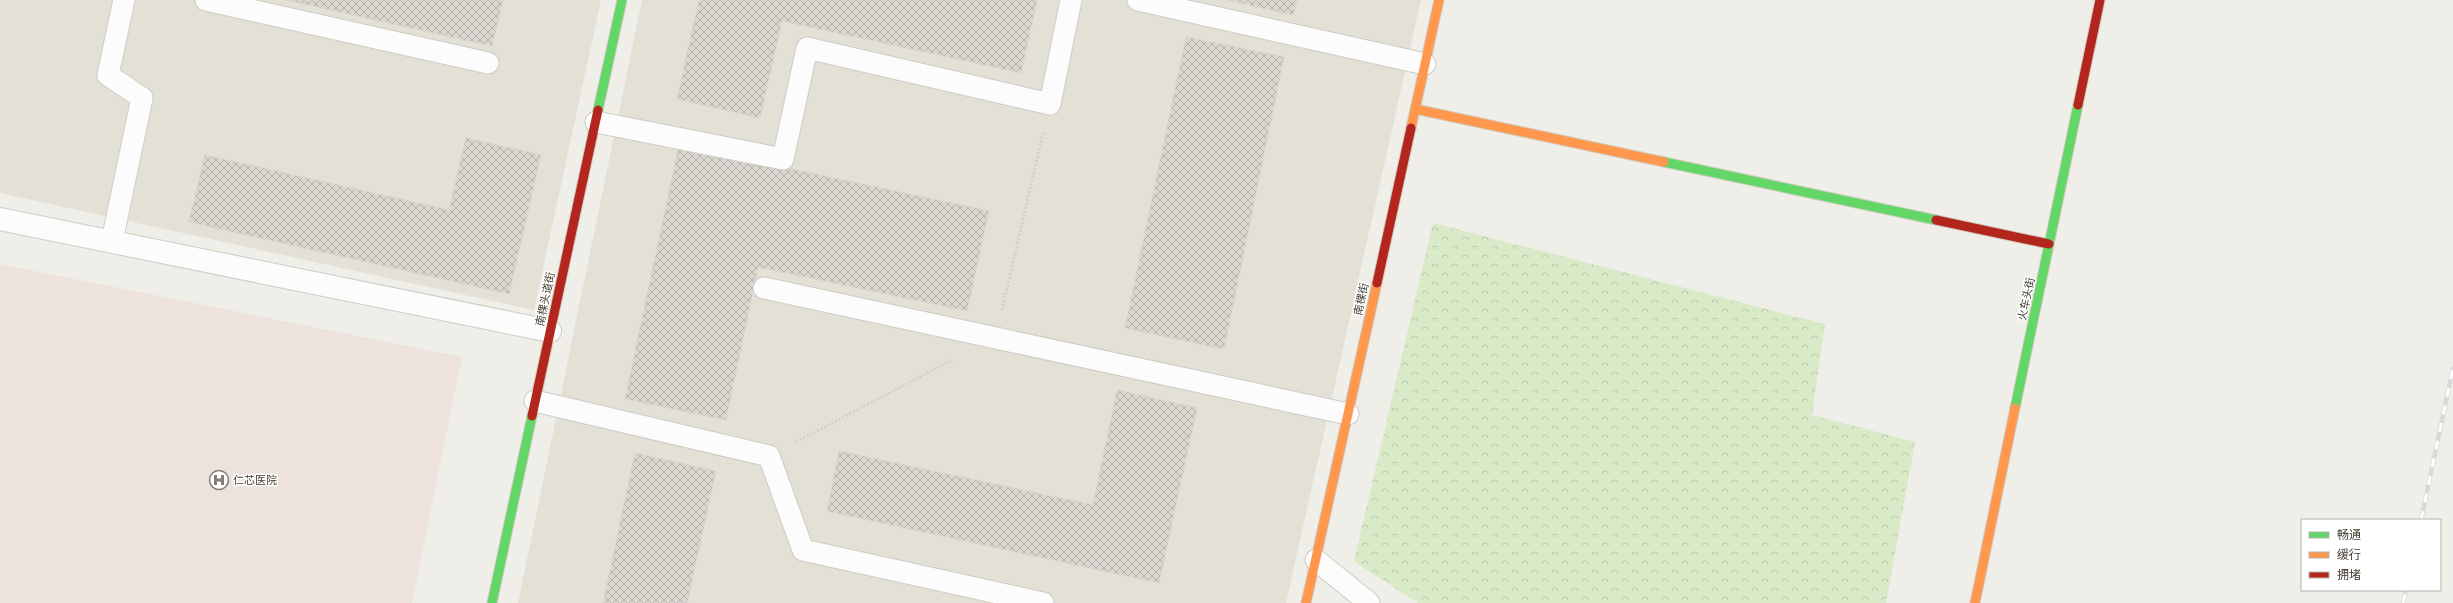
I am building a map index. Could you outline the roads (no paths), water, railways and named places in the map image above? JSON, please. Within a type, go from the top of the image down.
[{"type":"street","name":"南棵头道街","points":[[492,603],[622,0]]},
{"type":"street","name":"南棵街","points":[[1306,603],[1439,0]]},
{"type":"street","name":"火车头街","points":[[1975,603],[2100,0]]},
{"type":"street","points":[[1415,109],[2050,244]]},
{"type":"street","points":[[0,218],[550,331]]},
{"type":"lane","points":[[112,241],[142,98],[108,75],[124,0]]},
{"type":"lane","points":[[206,0],[488,63]]},
{"type":"lane","points":[[596,122],[783,158],[807,48],[1050,104],[1071,0]]},
{"type":"lane","points":[[1138,0],[1161,3],[1425,64]]},
{"type":"lane","points":[[764,288],[1348,414]]},
{"type":"lane","points":[[535,401],[769,456],[803,550],[1043,603]]},
{"type":"lane","points":[[1316,560],[1369,603]]},
{"type":"railway","points":[[2421,519],[2453,368]]},
{"type":"railway","points":[[2403,603],[2406,591]]},
{"type":"place","name":"仁芯医院","points":[[219,480]]}]
